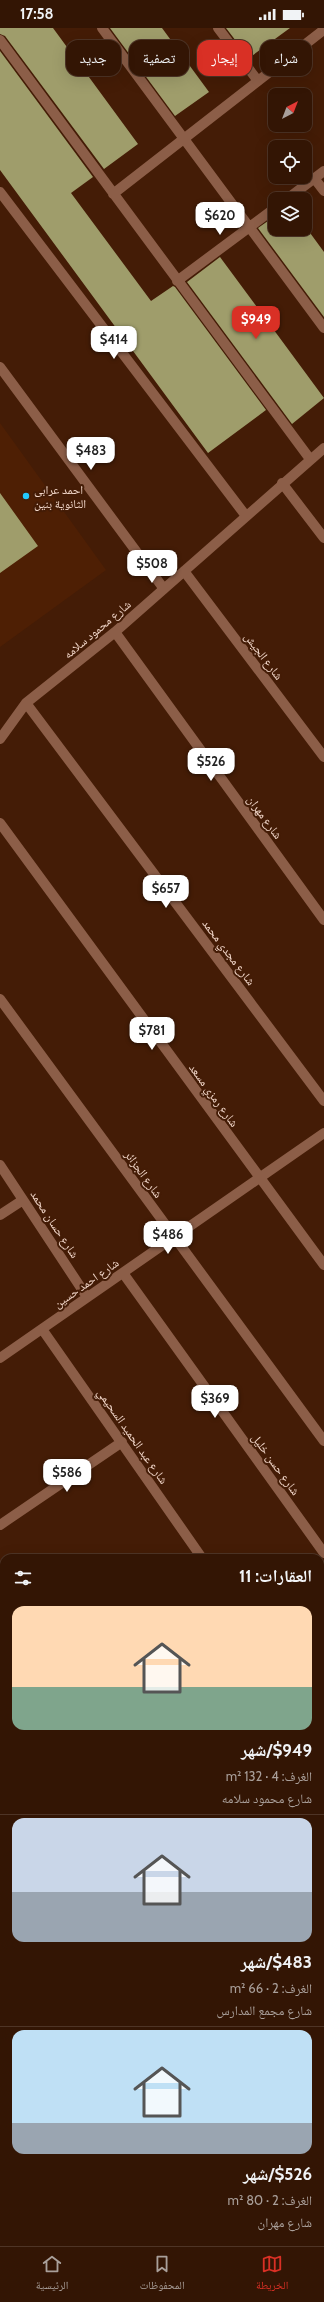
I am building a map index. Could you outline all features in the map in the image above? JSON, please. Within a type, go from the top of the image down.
[{"type":"street","points":[[102,28],[324,328]]},
{"type":"street","points":[[218,28],[258,81]]},
{"type":"street","points":[[113,194],[321,32]]},
{"type":"street","points":[[0,40],[310,459]]},
{"type":"street","points":[[296,192],[324,171]]},
{"type":"street","points":[[314,178],[324,191]]},
{"type":"street","points":[[0,192],[246,516]]},
{"type":"street","points":[[177,281],[268,213]]},
{"type":"street","points":[[0,367],[164,589]]},
{"type":"street","name":"شارع محمود سلامه","points":[[0,739],[26,704],[115,632],[282,483],[324,448]]},
{"type":"street","points":[[282,483],[324,538]]},
{"type":"street","name":"شارع الجيش","points":[[184,571],[324,757]]},
{"type":"street","name":"شارع مهران","points":[[115,632],[324,920]]},
{"type":"street","name":"شارع مجدي محمد","points":[[26,704],[324,1101]]},
{"type":"street","name":"شارع رمزي مسعد","points":[[0,823],[324,1266]]},
{"type":"street","name":"شارع الجزائر","points":[[0,999],[324,1441]]},
{"type":"street","name":"شارع احمد حسين","points":[[0,1358],[324,1133]]},
{"type":"street","name":"شارع حسان محمد","points":[[0,1166],[87,1297]]},
{"type":"street","points":[[0,1215],[23,1200]]},
{"type":"street","name":"شارع حسن خليل","points":[[123,1273],[324,1554]]},
{"type":"street","name":"شارع عبد الحميد السحيمي","points":[[42,1329],[199,1554]]},
{"type":"street","points":[[0,1525],[122,1442]]},
{"type":"shaded area","name":"احمد عرابى الثانوية بنين","points":[[0,423],[106,570],[0,647]]},
{"type":"building","points":[[0,28],[53,28],[66,46],[66,76],[88,76],[138,144],[104,169],[5,36],[0,34]]},
{"type":"building","points":[[110,28],[162,28],[171,40],[129,40],[129,54],[121,43],[121,40],[119,40]]},
{"type":"building","points":[[226,28],[290,28],[274,40],[260,40],[260,50],[252,56],[252,40],[235,40]]},
{"type":"building","points":[[0,51],[93,177],[71,193],[151,301],[173,286],[175,287],[266,410],[208,453],[0,170]]},
{"type":"building","points":[[189,65],[209,92],[175,116],[145,76],[189,76]]},
{"type":"building","points":[[268,221],[268,236],[312,236],[324,252],[324,317],[258,228]]},
{"type":"building","points":[[220,257],[324,398],[292,424],[187,282]]},
{"type":"building","points":[[0,493],[38,546],[0,573]]},
{"type":"place","name":"احمد عرابى الثانوية بنين","points":[[26,496]]}]
